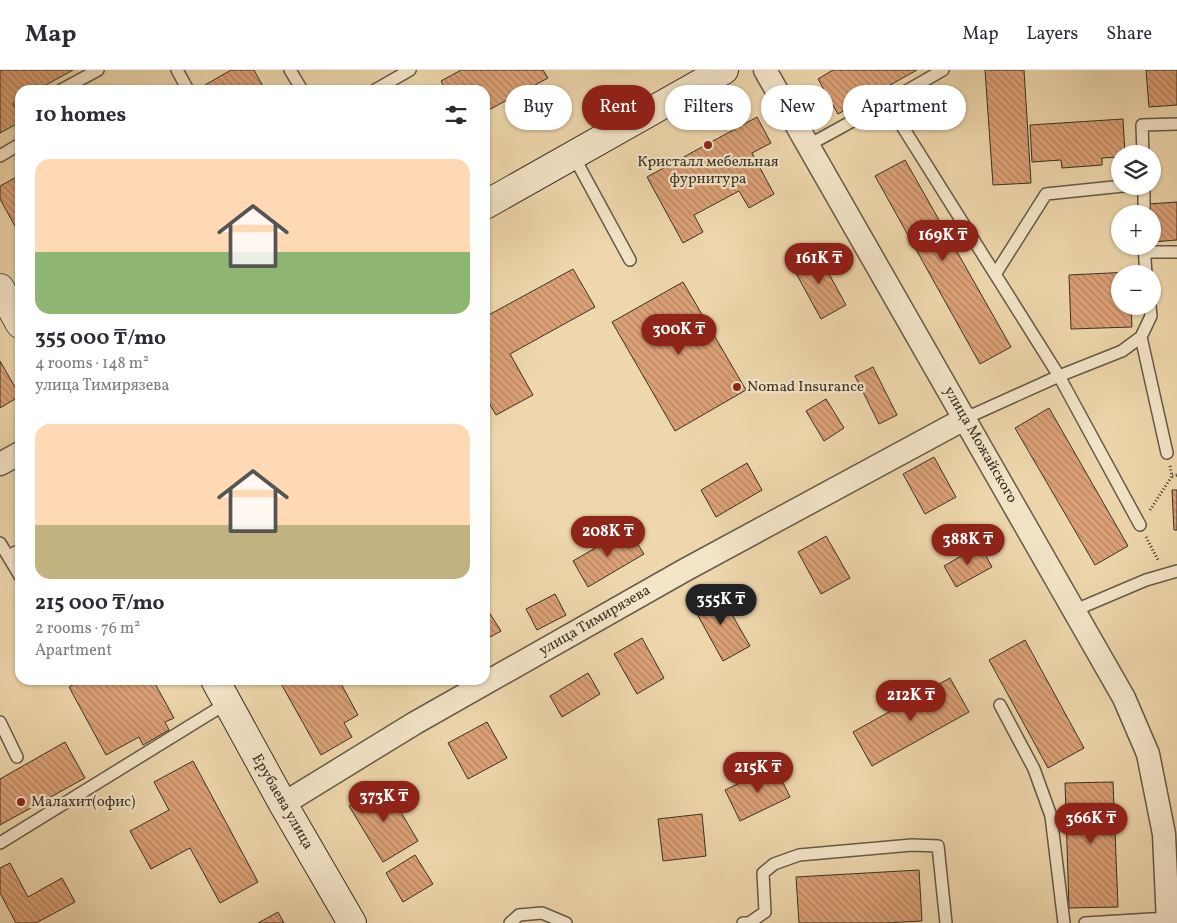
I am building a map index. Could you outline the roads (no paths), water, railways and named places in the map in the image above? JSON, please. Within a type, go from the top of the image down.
[{"type":"main road","points":[[490,202],[724,70]]},
{"type":"main road","points":[[0,288],[15,315]]},
{"type":"main road","name":"Ерубаева улица","points":[[221,691],[283,804],[352,923]]},
{"type":"street","name":"улица Можайского","points":[[765,70],[807,146],[966,418],[1073,611],[1124,698],[1148,754],[1171,832],[1168,920]]},
{"type":"street","name":"улица Тимирязева","points":[[490,680],[651,589],[966,418]]},
{"type":"street","points":[[0,464],[15,456]]},
{"type":"street","name":"улица Тимирязева","points":[[283,804],[415,723],[482,685]]},
{"type":"lane","points":[[70,85],[98,70]]},
{"type":"lane","points":[[177,70],[185,85]]},
{"type":"lane","points":[[290,70],[299,85]]},
{"type":"lane","points":[[384,85],[410,70]]},
{"type":"lane","points":[[917,85],[943,70]]},
{"type":"lane","points":[[1143,145],[1142,126],[1177,124]]},
{"type":"lane","points":[[807,146],[843,126]]},
{"type":"lane","points":[[905,130],[1059,376],[1140,525]]},
{"type":"lane","points":[[0,156],[15,147]]},
{"type":"lane","points":[[573,155],[630,260]]},
{"type":"lane","points":[[996,273],[1046,194],[1111,187]]},
{"type":"lane","points":[[1161,251],[1177,252]]},
{"type":"lane","points":[[966,418],[1059,376],[1122,351],[1141,337],[1151,315]]},
{"type":"lane","points":[[1141,337],[1167,453]]},
{"type":"lane","points":[[0,543],[15,568]]},
{"type":"lane","points":[[8,556],[15,552]]},
{"type":"lane","points":[[1073,611],[1146,580],[1171,572]]},
{"type":"lane","points":[[0,843],[221,691]]},
{"type":"lane","points":[[1000,705],[1034,769],[1052,816],[1064,923]]},
{"type":"lane","points":[[0,722],[17,756]]},
{"type":"lane","points":[[743,923],[749,923],[764,912],[763,873],[774,864],[800,855],[912,845],[938,846],[946,923]]},
{"type":"lane","points":[[510,923],[519,915],[542,913],[566,923]]},
{"type":"lane","points":[[1086,923],[1168,920]]},
{"type":"place","name":"Кристалл мебельная фурнитура","points":[[708,145]]},
{"type":"place","name":"Nomad Insurance","points":[[737,387]]},
{"type":"place","name":"Малахит(офис)","points":[[21,802]]}]
